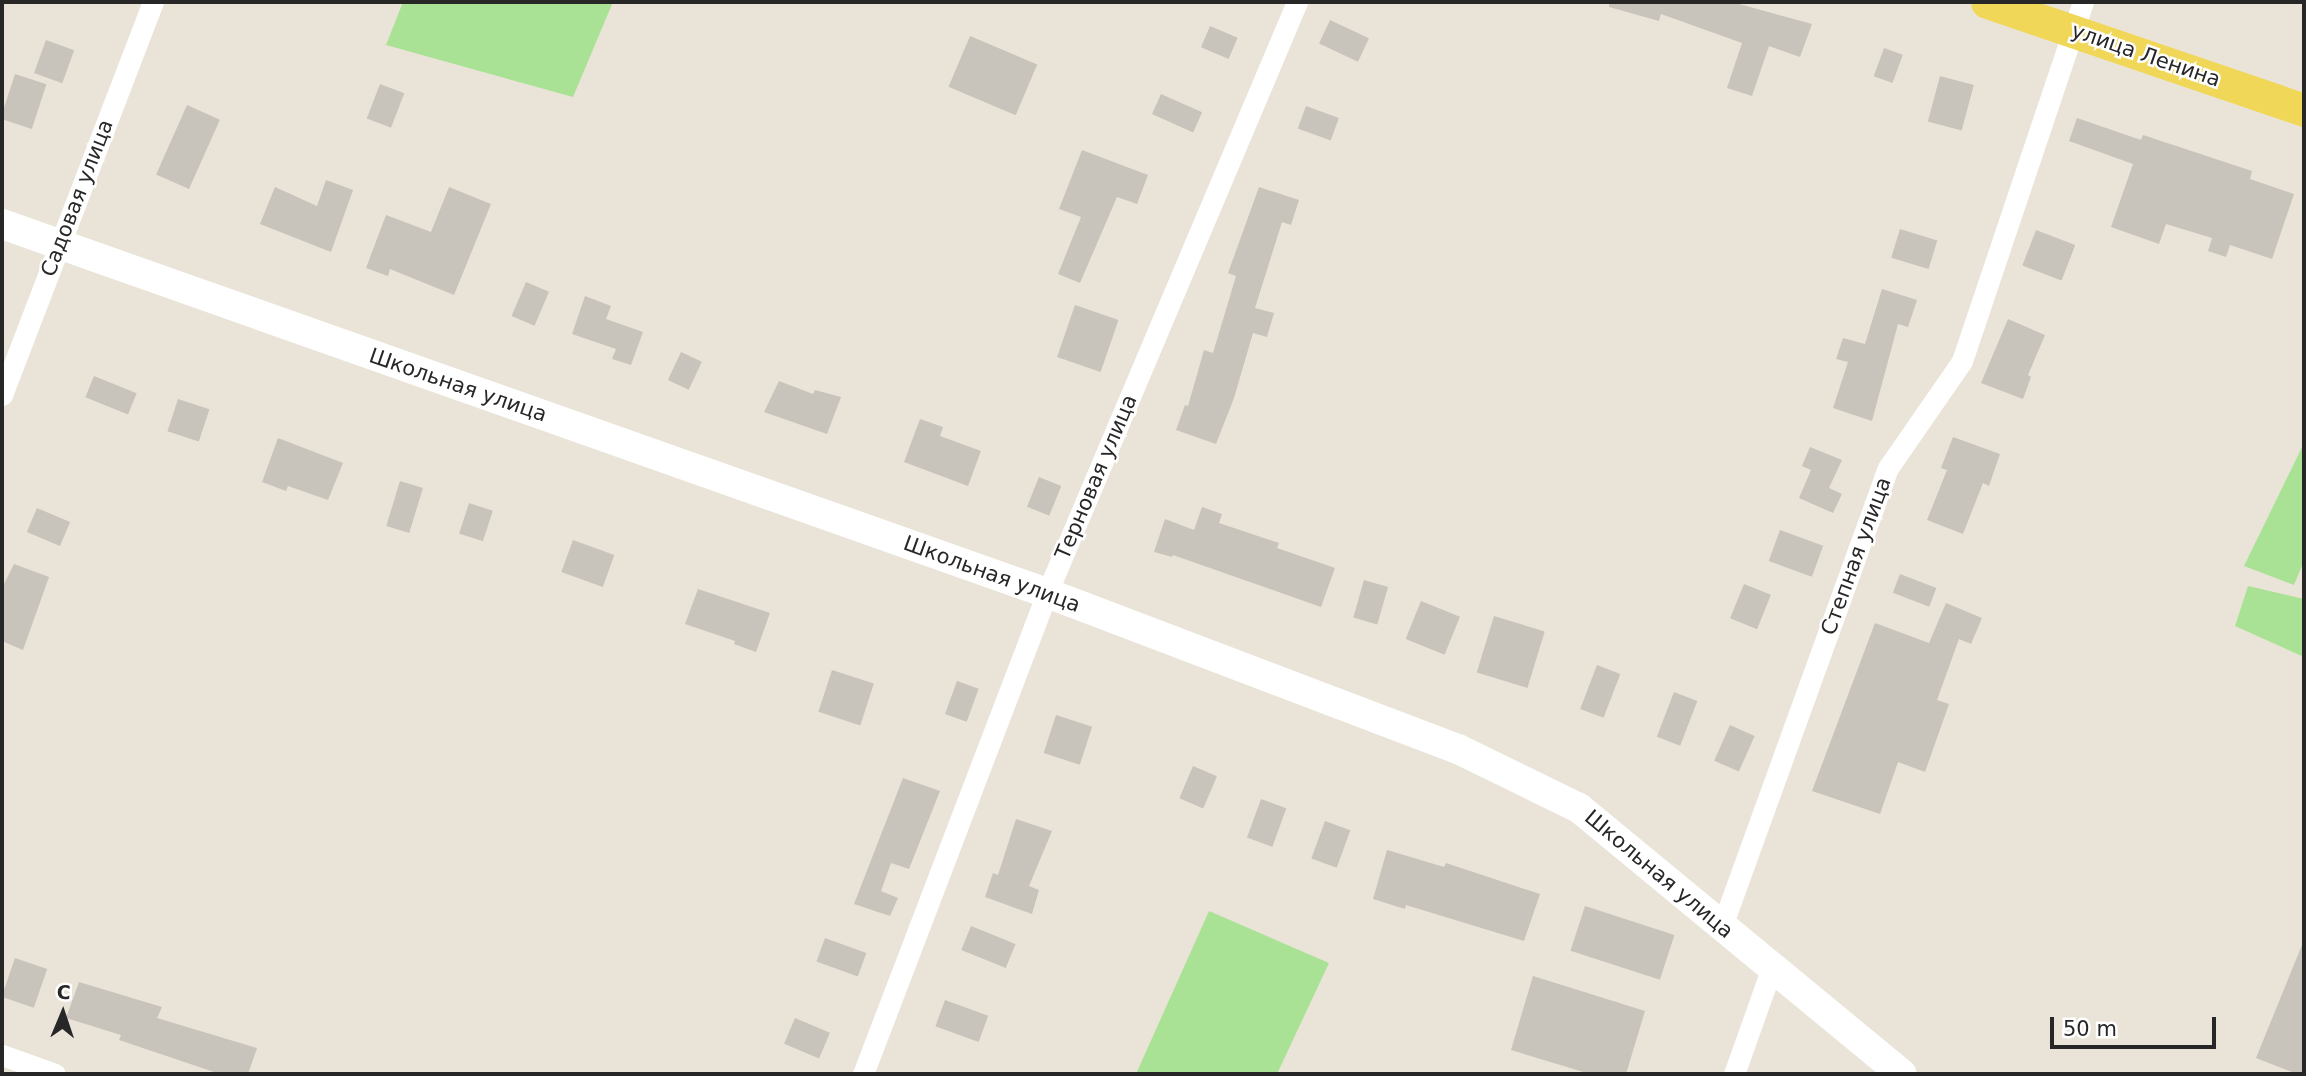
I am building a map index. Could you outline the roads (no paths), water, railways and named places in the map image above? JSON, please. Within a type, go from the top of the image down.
[{"type":"main road","name":"улица Ленина","points":[[1987,2],[2078,16],[2304,110]]},
{"type":"street","name":"Садовая улица","points":[[2,395],[153,2]]},
{"type":"street","name":"Терновая улица","points":[[863,1074],[1047,593],[1297,2]]},
{"type":"street","name":"Степная улица","points":[[1722,926],[1888,468],[1962,361],[2078,16]]},
{"type":"street","name":"Школьная улица","points":[[2,224],[1047,593],[1458,749],[1579,808],[1902,1074]]},
{"type":"street","points":[[1734,1074],[1772,967]]},
{"type":"street","points":[[2,1055],[55,1074]]}]
